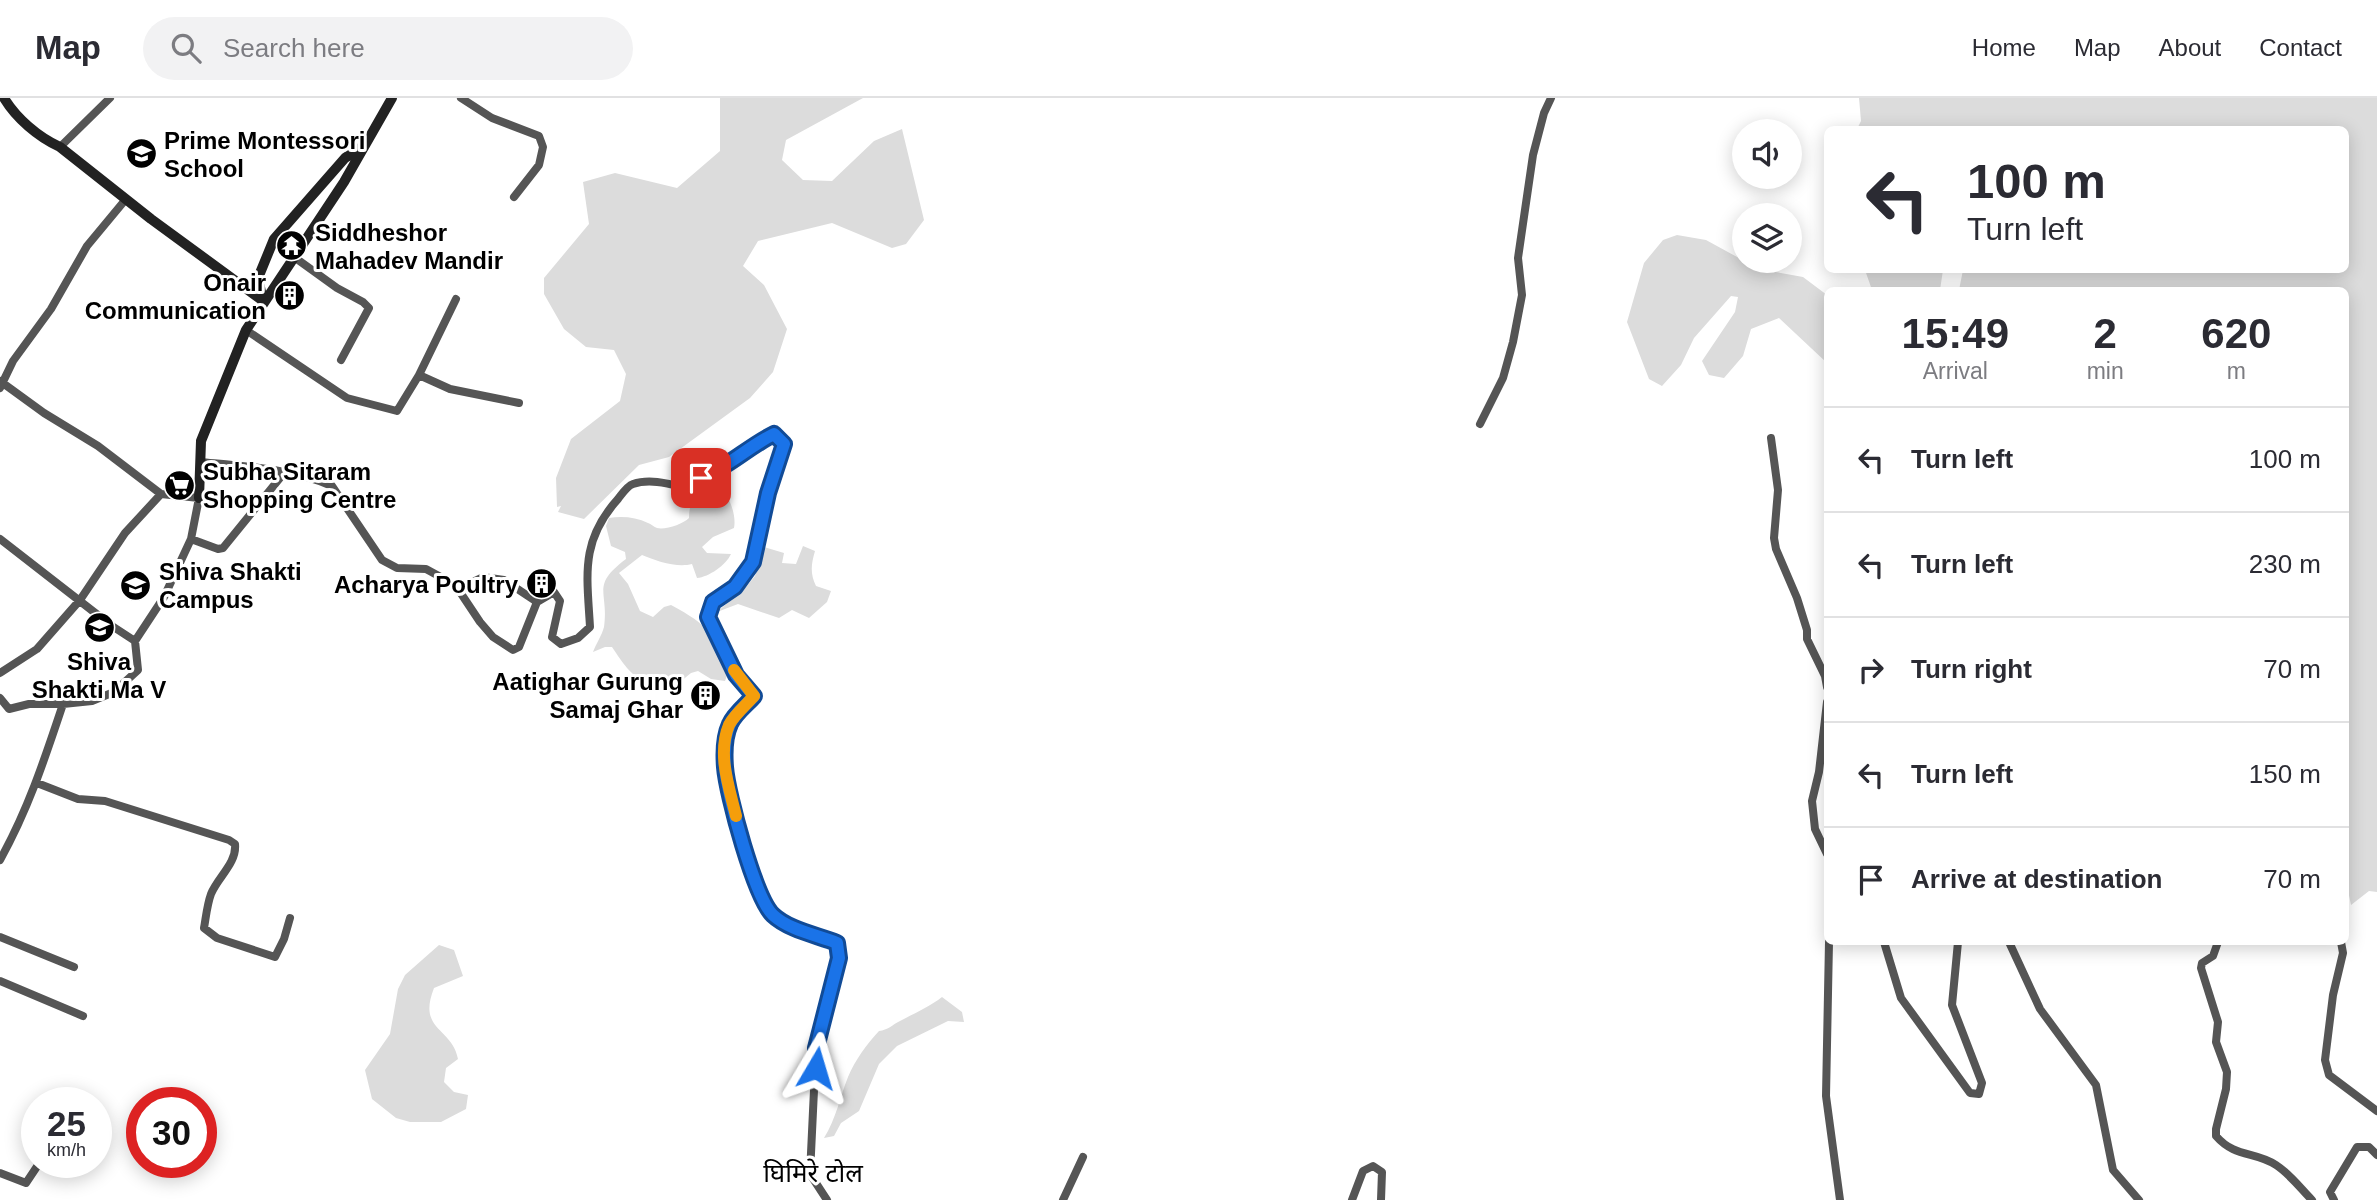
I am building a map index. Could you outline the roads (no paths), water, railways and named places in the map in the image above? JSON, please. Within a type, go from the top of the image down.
[{"type":"main road","points":[[4,98],[12,110],[48,142],[60,147],[263,301]]},
{"type":"main road","points":[[199,498],[201,441],[246,330],[344,182],[392,98]]},
{"type":"main road","points":[[263,301],[258,278],[274,239],[345,158],[363,146]]},
{"type":"street","points":[[60,147],[110,98]]},
{"type":"street","points":[[461,98],[492,118],[539,136],[543,147],[539,165],[514,197]]},
{"type":"street","points":[[1480,424],[1503,378],[1513,342],[1522,295],[1518,258],[1533,155],[1544,113],[1551,98]]},
{"type":"street","points":[[0,712],[29,704],[62,705],[92,701],[114,692],[138,670],[135,641],[164,597],[191,539],[199,498],[161,494],[98,446],[1,384],[13,361],[56,301],[87,246],[126,199]]},
{"type":"street","points":[[294,257],[369,308],[341,360]]},
{"type":"street","points":[[246,330],[347,398],[397,411],[419,375],[456,299]]},
{"type":"street","points":[[419,375],[450,389],[519,402]]},
{"type":"street","points":[[200,462],[255,467],[321,481],[332,486],[382,560],[397,568],[426,569],[458,589],[494,637],[513,650],[519,647],[537,602],[554,592],[559,601],[552,637],[561,644],[578,638],[590,627],[588,554],[593,536],[612,505],[631,485],[650,481],[687,488],[724,467],[752,445],[774,434],[784,444],[768,493],[753,562],[735,587],[713,602],[708,617],[736,675],[754,696],[730,723],[724,760],[741,835],[761,898],[772,915],[837,943],[839,958],[816,1048],[810,1174],[827,1200]]},
{"type":"street","points":[[1771,438],[1778,490],[1774,538],[1776,549],[1801,608],[1807,639],[1824,674]]},
{"type":"street","points":[[191,539],[218,549],[223,548],[284,473]]},
{"type":"street","points":[[0,673],[37,649],[80,600],[125,533],[161,494]]},
{"type":"street","points":[[0,539],[135,641]]},
{"type":"street","points":[[458,589],[483,577],[504,580],[537,602]]},
{"type":"street","points":[[0,698],[9,709]]},
{"type":"street","points":[[0,860],[19,826],[37,783],[62,705]]},
{"type":"street","points":[[1824,728],[1819,772],[1812,801],[1815,829],[1824,848]]},
{"type":"street","points":[[37,783],[78,799],[105,801],[229,839],[235,844],[236,853],[212,893],[208,905],[204,928],[217,938],[275,957],[290,918]]},
{"type":"street","points":[[0,937],[74,967]]},
{"type":"street","points":[[1829,945],[1826,1096],[1840,1200]]},
{"type":"street","points":[[1885,945],[1901,998],[1970,1093],[1979,1094],[1982,1083],[1952,1005],[1958,945]]},
{"type":"street","points":[[2009,945],[2040,1009],[2096,1085],[2113,1170],[2138,1200]]},
{"type":"street","points":[[2218,945],[2213,956],[2202,963],[2201,968],[2218,1022],[2216,1042],[2227,1072],[2216,1136],[2228,1148],[2277,1165],[2312,1200]]},
{"type":"street","points":[[2341,945],[2343,953],[2333,995],[2325,1060],[2329,1075],[2377,1111]]},
{"type":"street","points":[[0,981],[83,1016]]},
{"type":"street","points":[[2334,1200],[2330,1192],[2357,1147],[2369,1147],[2377,1156]]},
{"type":"street","points":[[1063,1200],[1083,1157]]},
{"type":"street","points":[[1352,1200],[1363,1171],[1373,1166],[1382,1172],[1381,1200]]},
{"type":"street","points":[[0,1173],[26,1184],[30,1178]]},
{"type":"place","name":"Prime Montessori School","points":[[141,154]]},
{"type":"place","name":"Siddheshor Mahadev Mandir","points":[[292,246]]},
{"type":"place","name":"Onair Communication","points":[[289,296]]},
{"type":"place","name":"Subha Sitaram Shopping Centre","points":[[180,485]]},
{"type":"place","name":"Acharya Poultry","points":[[541,584]]},
{"type":"place","name":"Shiva Shakti Campus","points":[[136,585]]},
{"type":"place","name":"Shiva Shakti Ma V","points":[[99,627]]},
{"type":"place","name":"Aatighar Gurung Samaj Ghar","points":[[706,695]]},
{"type":"district","name":"घिमिरे टोल","points":[[813,1173]]}]
